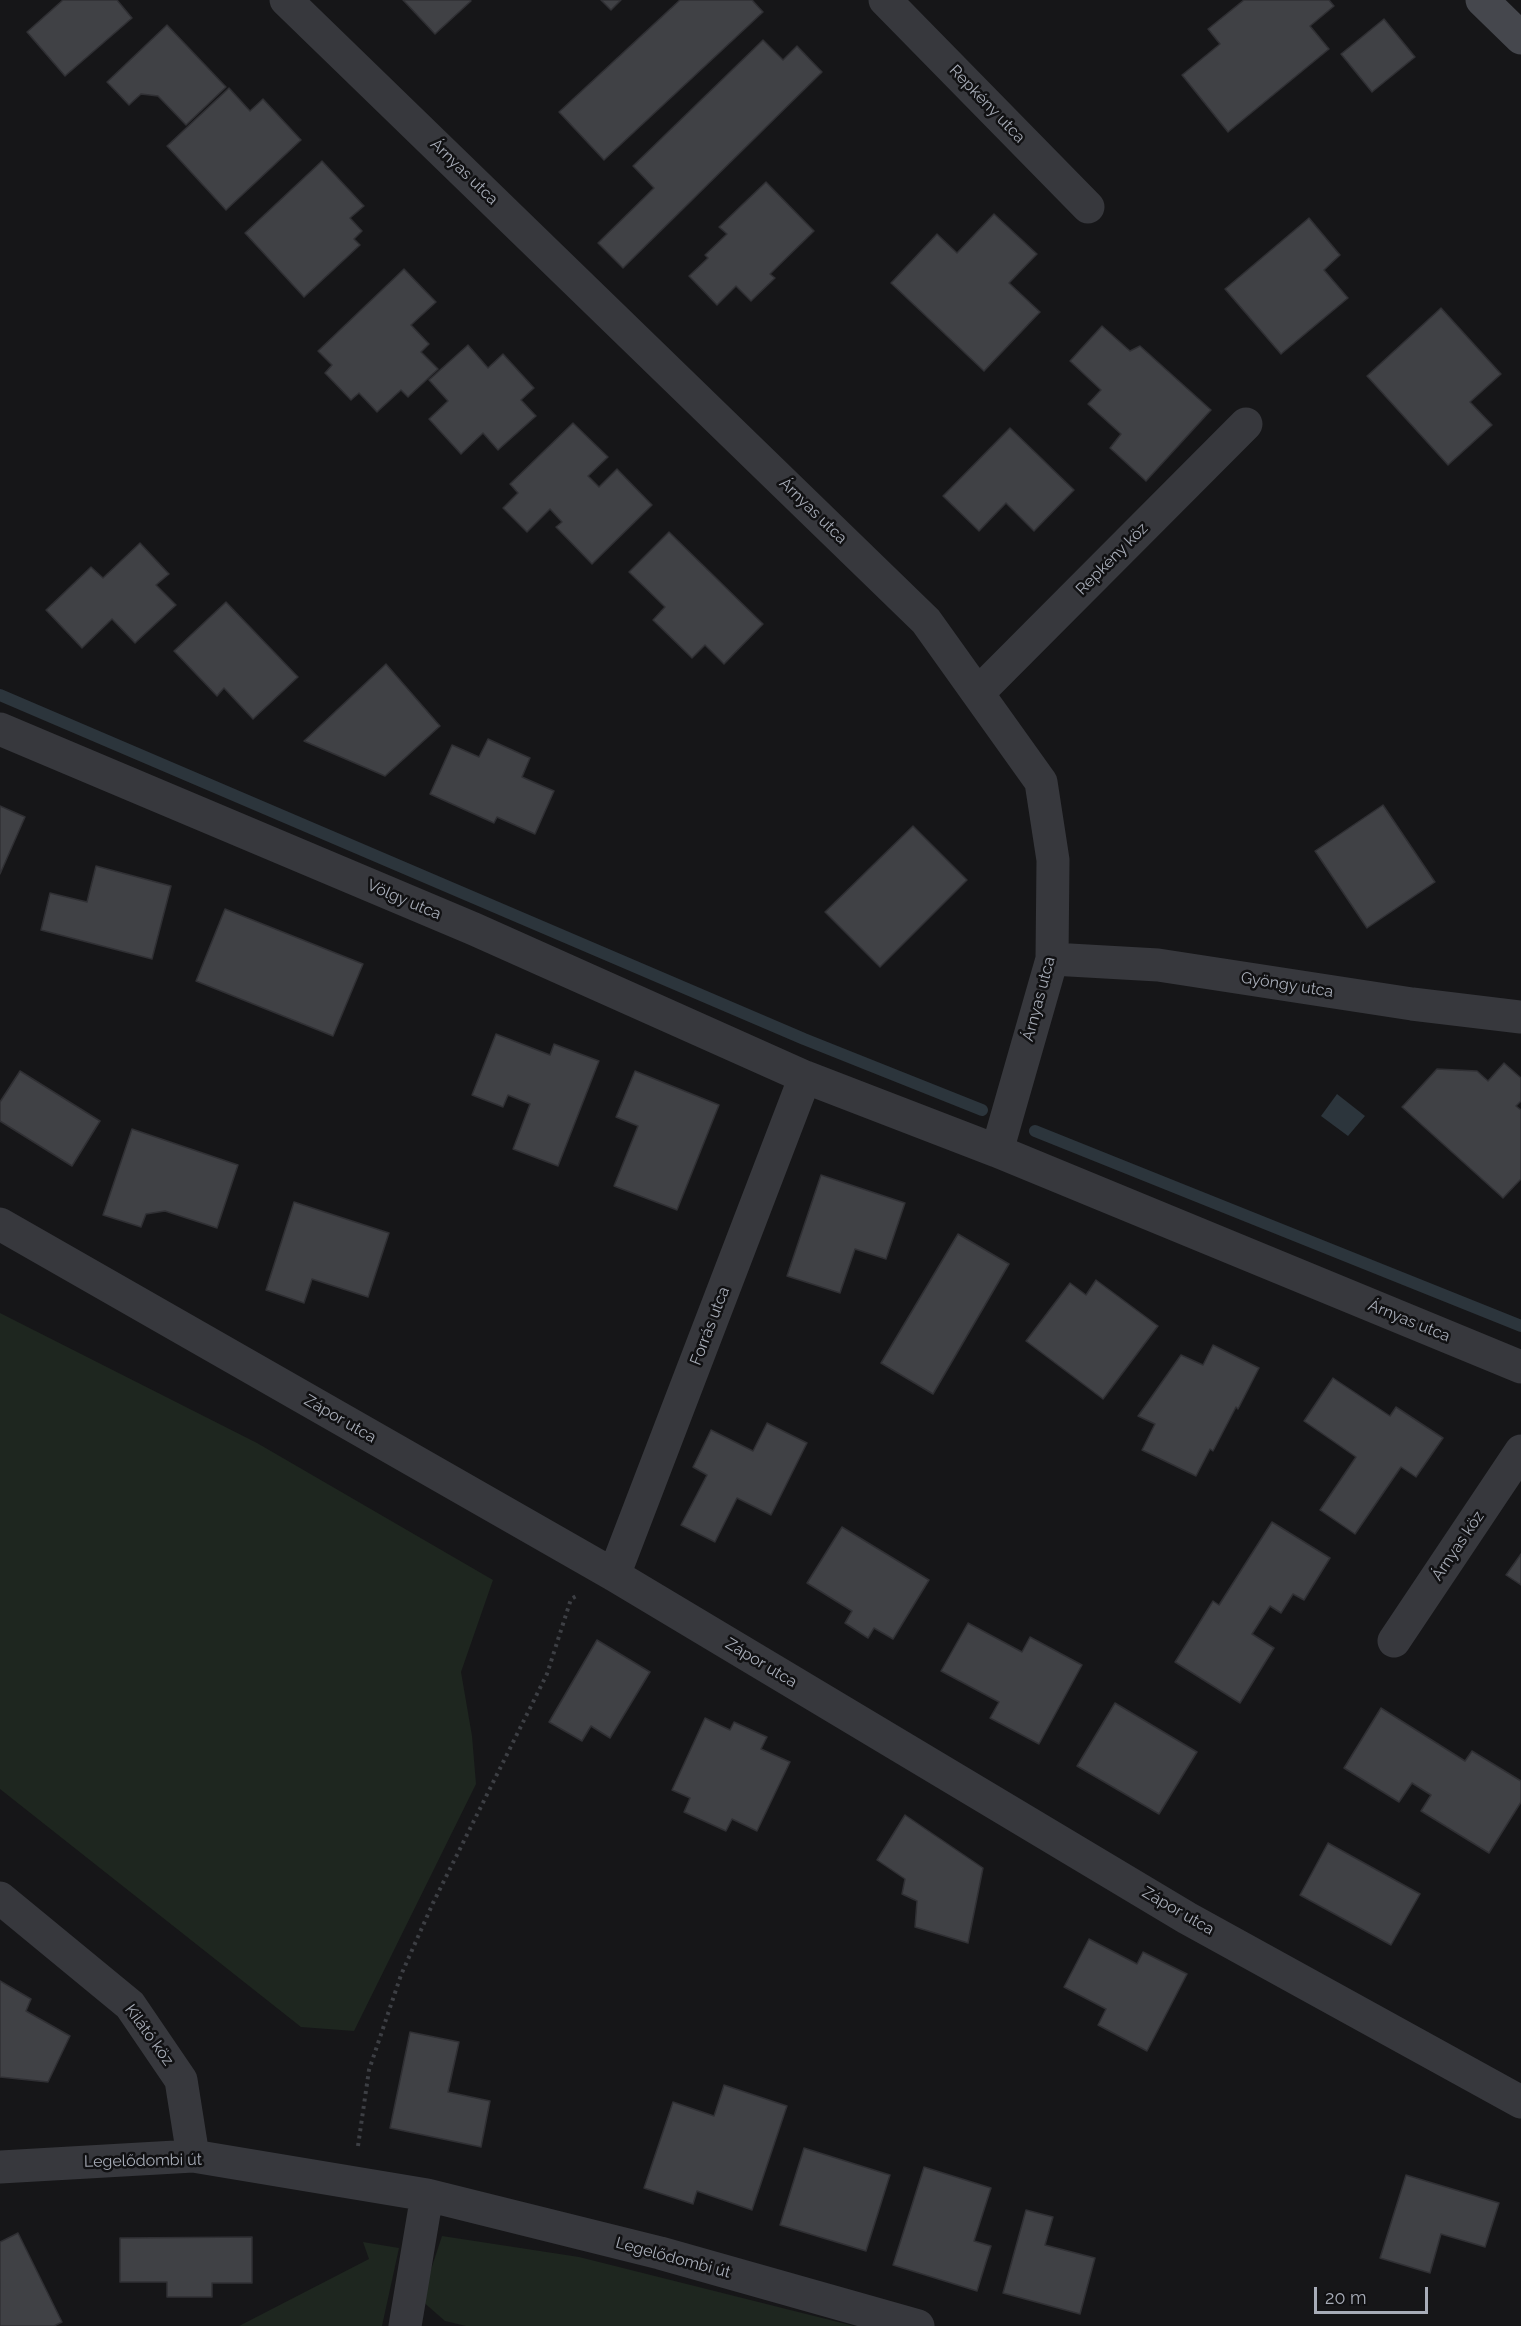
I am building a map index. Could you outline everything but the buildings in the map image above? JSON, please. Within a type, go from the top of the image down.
[{"type":"main road","points":[[1482,0],[1521,38]]},
{"type":"street","name":"Árnyas utca","points":[[286,0],[926,621],[1041,782],[1053,860],[1052,959],[997,1151]]},
{"type":"street","name":"Repkény utca","points":[[885,0],[1088,207]]},
{"type":"street","name":"Repkény köz","points":[[978,693],[1246,424]]},
{"type":"street","name":"Völgy utca","points":[[0,729],[474,929],[805,1077]]},
{"type":"street","name":"Gyöngy utca","points":[[1052,959],[1158,965],[1412,1004],[1521,1017]]},
{"type":"street","name":"Árnyas utca","points":[[805,1077],[997,1151],[1521,1367]]},
{"type":"street","name":"Forrás utca","points":[[614,1575],[805,1077]]},
{"type":"street","name":"Zápor utca","points":[[0,1224],[614,1575],[1187,1918],[1521,2102]]},
{"type":"street","name":"Árnyas köz","points":[[1395,1641],[1521,1451]]},
{"type":"street","name":"Kilátó köz","points":[[0,1898],[130,2005],[181,2080],[193,2156]]},
{"type":"street","name":"Legelődombi út","points":[[0,2167],[193,2156],[353,2182],[428,2195],[660,2253],[918,2326]]},
{"type":"street","points":[[405,2326],[428,2195]]},
{"type":"path","points":[[353,2182],[369,2070],[401,1975],[433,1903],[547,1674],[571,1599],[614,1575]]},
{"type":"shaded area","points":[[1337,1094],[1365,1116],[1348,1136],[1321,1116]]},
{"type":"shaded area","points":[[0,1313],[257,1443],[493,1580],[461,1672],[472,1736],[476,1784],[354,2031],[301,2027],[0,1789]]},
{"type":"shaded area","points":[[442,2236],[579,2257],[854,2326],[466,2326],[445,2321],[421,2300]]},
{"type":"shaded area","points":[[363,2242],[399,2248],[382,2326],[239,2326],[369,2259]]},
{"type":"waterway","points":[[0,695],[804,1039],[982,1110]]},
{"type":"waterway","points":[[1035,1131],[1521,1326]]}]
